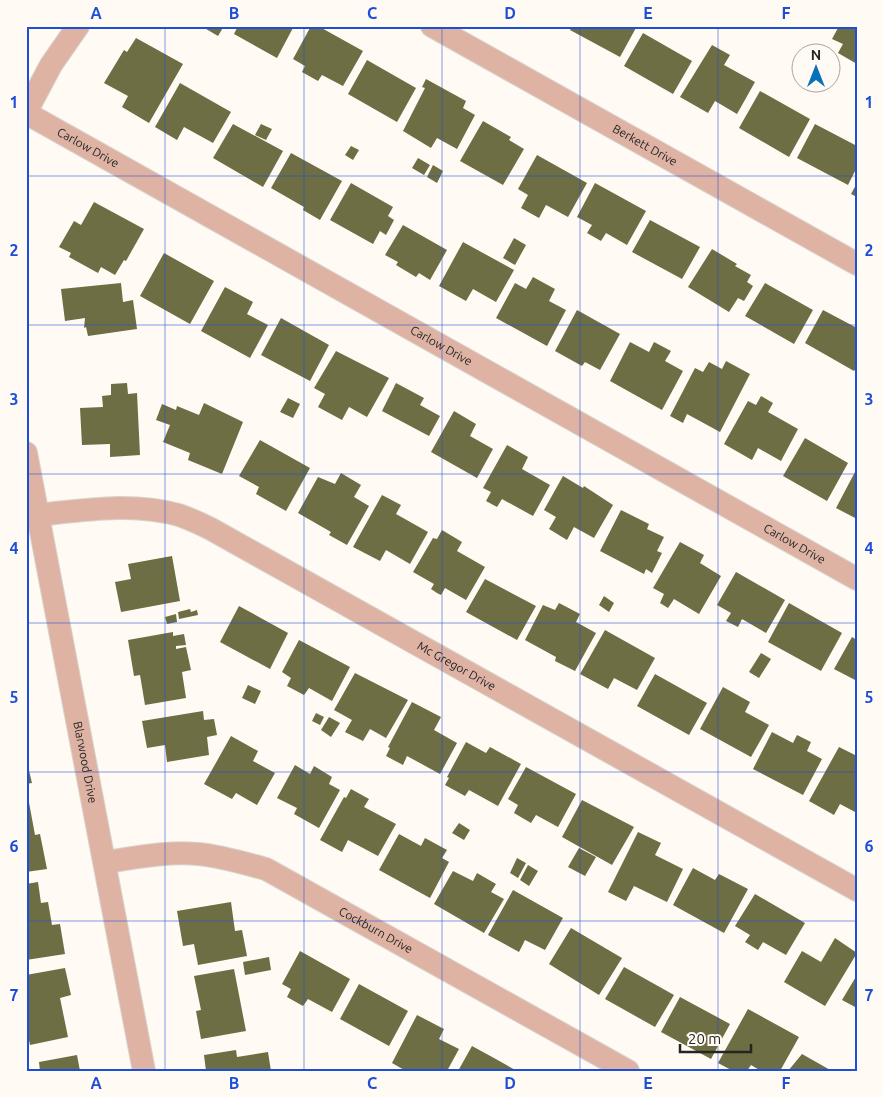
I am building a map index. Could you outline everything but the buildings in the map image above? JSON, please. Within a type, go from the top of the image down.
[{"type":"street","points":[[26,113],[51,65],[78,26]]},
{"type":"street","name":"Berkett Drive","points":[[432,26],[857,264]]},
{"type":"street","name":"Carlow Drive","points":[[26,113],[857,579]]},
{"type":"street","name":"Blarwood Drive","points":[[26,453],[144,1071]]},
{"type":"street","name":"Mc Gregor Drive","points":[[38,515],[115,508],[147,509],[180,516],[212,528],[857,890]]},
{"type":"street","name":"Cockburn Drive","points":[[105,862],[165,855],[196,854],[227,858],[266,869],[628,1071]]}]
